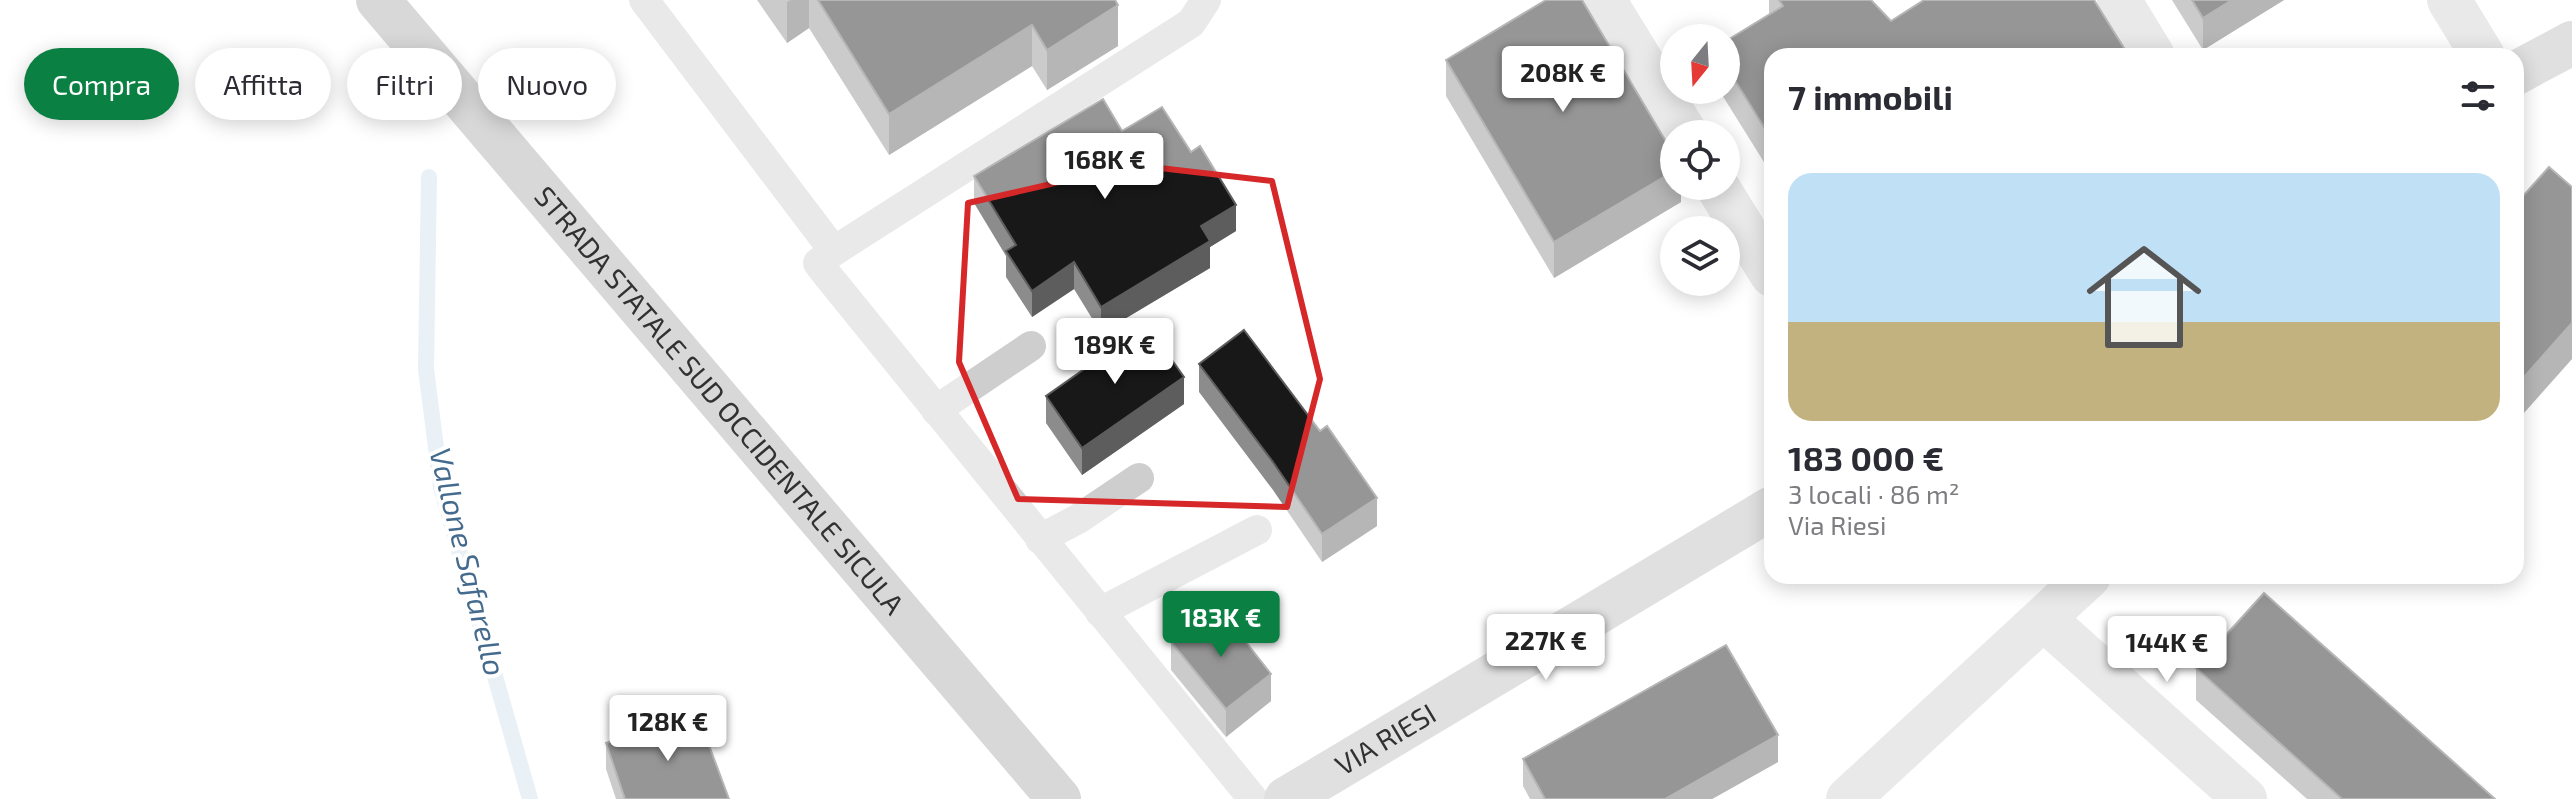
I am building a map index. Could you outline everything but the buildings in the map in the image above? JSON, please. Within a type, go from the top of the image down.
[{"type":"main road","name":"STRADA STATALE SUD OCCIDENTALE SICULA","points":[[378,0],[1059,799]]},
{"type":"main road","points":[[2524,69],[2572,43]]},
{"type":"main road","name":"VIA RIESI","points":[[1286,799],[1764,513]]},
{"type":"street","points":[[1604,0],[1677,120]]},
{"type":"street","points":[[2119,0],[2148,48]]},
{"type":"street","points":[[2449,0],[2478,48]]},
{"type":"street","points":[[1726,200],[1764,262]]},
{"type":"street","points":[[1848,799],[2081,584]]},
{"type":"street","points":[[2044,619],[2245,799]]},
{"type":"lane","points":[[644,0],[834,251]]},
{"type":"lane","points":[[1206,0],[1191,23],[818,263],[1253,799]]},
{"type":"lane","points":[[936,410],[1031,346]]},
{"type":"lane","points":[[1040,539],[1078,519],[1139,478]]},
{"type":"lane","points":[[1100,612],[1257,530]]},
{"type":"highlighted area","points":[[1134,165],[1272,181],[1320,379],[1287,507],[1018,499],[959,362],[968,203]]},
{"type":"waterway","name":"Vallone Safarello","points":[[429,177],[426,369],[441,487],[530,799]]}]
